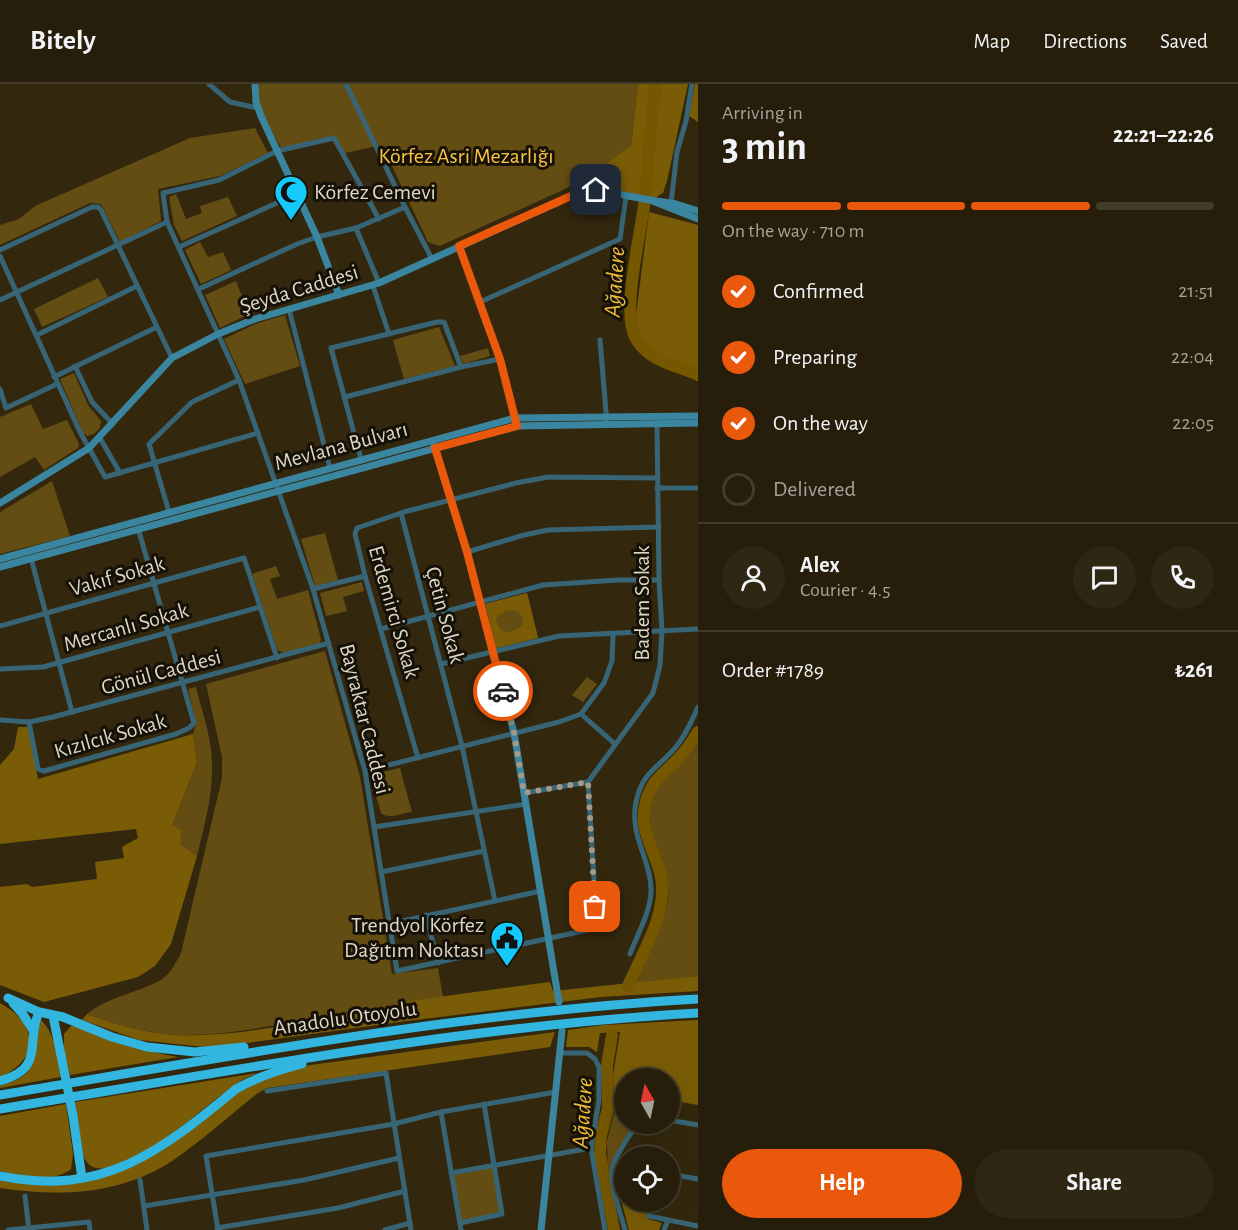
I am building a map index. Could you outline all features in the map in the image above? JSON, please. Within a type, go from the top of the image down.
[{"type":"highway","points":[[33,1030],[8,998],[39,1012],[63,1017],[131,1043],[195,1052],[420,1027]]},
{"type":"highway","name":"Anadolu Otoyolu","points":[[0,1095],[269,1049],[420,1027],[573,1007],[698,999]]},
{"type":"highway","points":[[0,1081],[15,1076],[27,1065],[33,1051],[33,1030],[39,1012]]},
{"type":"highway","name":"Anadolu Otoyolu","points":[[0,1109],[351,1050],[550,1024],[630,1016],[698,1013]]},
{"type":"highway","points":[[53,1016],[73,1116],[82,1178]]},
{"type":"highway","points":[[58,1040],[66,1026],[75,1022]]},
{"type":"highway","points":[[0,1176],[46,1180],[82,1178],[122,1167],[154,1152],[189,1128],[236,1089],[258,1077],[351,1050]]},
{"type":"street","points":[[209,84],[230,102],[258,108]]},
{"type":"street","points":[[255,84],[254,95],[258,108],[317,237],[339,295]]},
{"type":"street","points":[[346,84],[432,259]]},
{"type":"street","points":[[675,211],[671,203],[677,153],[692,84]]},
{"type":"street","points":[[0,300],[166,222],[163,193],[219,180],[277,151],[334,138],[379,219]]},
{"type":"street","name":"Şeyda Caddesi","points":[[0,503],[89,448],[172,358],[218,334],[288,309],[376,285],[580,192],[596,190],[671,203],[698,211]]},
{"type":"street","points":[[179,247],[297,194]]},
{"type":"street","points":[[480,302],[620,239],[626,196]]},
{"type":"street","name":"Şeyda Caddesi","points":[[650,200],[698,219]]},
{"type":"street","points":[[0,250],[94,207],[101,210],[172,358]]},
{"type":"street","points":[[199,289],[317,237],[356,228],[405,207]]},
{"type":"street","name":"Bayraktar Caddesi","points":[[166,222],[199,289],[239,380],[313,589],[365,771],[397,971],[438,963]]},
{"type":"street","points":[[356,228],[376,285],[389,334]]},
{"type":"street","points":[[459,246],[500,359],[517,426]]},
{"type":"street","points":[[0,256],[57,384],[105,477],[258,433]]},
{"type":"street","points":[[37,335],[137,286]]},
{"type":"street","points":[[288,309],[330,468]]},
{"type":"street","points":[[361,459],[331,348],[437,321],[444,322],[461,367]]},
{"type":"street","points":[[54,377],[157,327]]},
{"type":"street","points":[[600,340],[606,420]]},
{"type":"street","points":[[345,397],[500,359]]},
{"type":"street","points":[[75,366],[92,402],[113,424]]},
{"type":"street","points":[[170,512],[149,444],[187,405],[239,380]]},
{"type":"street","points":[[0,389],[3,409],[57,384]]},
{"type":"street","name":"Mevlana Bulvarı","points":[[0,567],[137,525],[170,512],[277,486],[361,459],[517,426],[698,416]]},
{"type":"street","name":"Mevlana Bulvarı","points":[[0,559],[137,525],[434,444],[515,418],[698,423]]},
{"type":"street","name":"Badem Sokak","points":[[588,782],[653,693],[660,665],[662,631],[657,423]]},
{"type":"street","points":[[99,438],[120,473]]},
{"type":"street","points":[[434,444],[467,552],[514,733],[559,1002]]},
{"type":"street","name":"Erdemirci Sokak","points":[[418,758],[366,576],[355,534],[357,528],[401,513],[548,477],[657,478]]},
{"type":"street","points":[[657,488],[698,488]]},
{"type":"street","name":"Çetin Sokak","points":[[401,513],[462,746],[495,901]]},
{"type":"street","points":[[137,525],[182,683]]},
{"type":"street","points":[[467,552],[548,530],[659,527]]},
{"type":"street","points":[[31,558],[72,712]]},
{"type":"street","name":"Vakıf Sokak","points":[[0,626],[244,558],[260,607]]},
{"type":"street","points":[[313,589],[366,576]]},
{"type":"street","points":[[381,629],[543,585],[659,580]]},
{"type":"street","points":[[260,607],[277,658]]},
{"type":"street","name":"Mercanlı Sokak","points":[[0,669],[29,669],[59,663],[260,607]]},
{"type":"street","points":[[441,664],[559,636],[698,629]]},
{"type":"street","points":[[365,771],[568,720],[581,714],[608,676],[612,661],[613,635]]},
{"type":"street","name":"Gönül Caddesi","points":[[0,720],[29,722],[72,712],[329,643]]},
{"type":"street","name":"Kızılcık Sokak","points":[[29,722],[38,769],[48,771],[189,729],[194,720],[182,683]]},
{"type":"street","points":[[630,954],[647,911],[651,892],[645,861],[633,824],[641,784],[686,734],[698,707]]},
{"type":"street","points":[[581,714],[615,744]]},
{"type":"street","points":[[426,915],[438,963],[597,928],[588,782],[524,793]]},
{"type":"street","points":[[374,827],[526,804]]},
{"type":"street","points":[[381,872],[484,851]]},
{"type":"street","points":[[389,924],[541,891]]},
{"type":"street","points":[[541,1230],[562,1031]]},
{"type":"street","points":[[560,1053],[587,1053],[595,1059],[599,1067],[599,1100],[591,1148],[605,1230]]},
{"type":"street","points":[[267,1091],[386,1073],[411,1227],[386,1230]]},
{"type":"street","points":[[405,1191],[338,1208],[217,1229],[206,1156],[394,1124],[441,1112],[556,1092]]},
{"type":"street","points":[[460,1223],[502,1214],[484,1104]]},
{"type":"street","points":[[441,1112],[461,1230]]},
{"type":"street","points":[[680,1122],[698,1125]]},
{"type":"street","points":[[452,1173],[591,1148]]},
{"type":"street","points":[[144,1206],[304,1180],[399,1158]]},
{"type":"street","points":[[614,1164],[614,1187]]},
{"type":"street","points":[[680,1176],[698,1179]]},
{"type":"street","points":[[140,1180],[147,1230]]},
{"type":"street","points":[[24,1196],[28,1229]]},
{"type":"street","points":[[621,1212],[626,1230]]},
{"type":"street","points":[[649,1216],[698,1226]]},
{"type":"street","points":[[664,1230],[668,1220]]},
{"type":"street","points":[[8,1230],[89,1222],[90,1230]]},
{"type":"green space","name":"Körfez Asri Mezarlığı","points":[[259,84],[638,84],[631,146],[589,178],[440,246],[428,242],[382,145],[345,153],[335,136],[281,148],[257,103]]},
{"type":"green space","points":[[255,128],[268,153],[220,176],[158,189],[161,221],[120,242],[101,204],[90,203],[0,245],[0,225],[19,219],[35,206],[190,138]]},
{"type":"green space","points":[[176,194],[186,219],[202,213],[200,206],[228,197],[237,216],[182,241],[174,225],[169,197]]},
{"type":"green space","points":[[200,242],[208,257],[223,252],[231,270],[201,284],[185,250]]},
{"type":"green space","points":[[98,278],[108,297],[42,327],[34,309]]},
{"type":"green space","points":[[236,281],[249,314],[220,328],[205,295]]},
{"type":"green space","points":[[285,315],[300,366],[245,384],[224,339],[255,324]]},
{"type":"green space","points":[[439,327],[455,366],[404,379],[393,340]]},
{"type":"green space","points":[[488,348],[490,356],[463,364],[460,356]]},
{"type":"green space","points":[[74,373],[88,405],[101,421],[100,428],[94,434],[87,436],[83,433],[60,379]]},
{"type":"green space","points":[[31,404],[43,429],[67,420],[79,444],[78,448],[44,470],[35,457],[0,477],[0,417]]},
{"type":"green space","points":[[52,481],[70,536],[0,554],[0,512]]},
{"type":"green space","points":[[325,533],[338,580],[315,586],[301,539]]},
{"type":"green space","points":[[276,566],[280,576],[270,579],[277,599],[308,590],[321,639],[320,643],[284,653],[277,650],[252,574]]},
{"type":"green space","points":[[362,582],[364,591],[343,597],[347,611],[326,616],[320,593]]},
{"type":"green space","points":[[527,593],[538,638],[496,648],[485,604]]},
{"type":"green space","points":[[325,651],[360,777],[392,974],[438,968],[443,997],[256,1029],[192,1035],[142,1030],[87,1014],[104,1003],[161,980],[170,971],[181,953],[222,778],[222,757],[206,684]]},
{"type":"green space","points":[[587,677],[597,684],[583,702],[572,695]]},
{"type":"green space","points":[[196,687],[212,754],[210,799],[197,856],[180,844],[172,825],[197,762],[193,734],[196,723],[188,689]]},
{"type":"green space","points":[[698,744],[698,976],[636,983],[660,929],[668,897],[665,870],[652,833],[650,820],[655,791],[661,781],[687,758]]},
{"type":"green space","points":[[400,768],[412,812],[392,816],[384,815],[381,813],[370,775]]},
{"type":"green space","points":[[614,1113],[614,1134],[629,1134],[621,1146],[614,1146],[614,1158],[608,1174],[607,1141]]},
{"type":"green space","points":[[494,1165],[502,1214],[460,1223],[451,1173]]},
{"type":"shaded area","points":[[638,84],[688,84],[667,181],[663,193],[655,198],[581,182],[631,146]]},
{"type":"shaded area","points":[[695,84],[698,84],[698,122],[689,116]]},
{"type":"shaded area","points":[[649,212],[698,225],[698,369],[653,351],[640,337],[637,329],[636,315]]},
{"type":"shaded area","points":[[527,593],[538,638],[496,648],[485,604]],"holes":[[[507,610],[518,611],[523,618],[523,626],[510,632],[500,628],[496,618]]]},
{"type":"shaded area","points":[[18,727],[28,727],[38,779],[193,734],[197,762],[172,825],[181,831],[180,844],[197,856],[171,944],[155,966],[138,977],[44,1002],[0,985],[0,887],[27,884],[32,887],[97,879],[95,862],[124,858],[122,847],[138,838],[136,829],[0,844],[0,765],[14,749]]},
{"type":"shaded area","points":[[698,976],[698,991],[601,997],[204,1047],[139,1040],[82,1020],[87,1014],[130,1028],[175,1035],[202,1035],[284,1026],[431,998],[550,982],[553,991]]},
{"type":"shaded area","points":[[0,1003],[20,1018],[30,1038],[27,1054],[22,1061],[9,1073],[0,1077]]},
{"type":"shaded area","points":[[41,1020],[53,1039],[61,1077],[0,1088],[24,1075],[30,1068]]},
{"type":"shaded area","points":[[698,1020],[698,1105],[680,1102],[680,1068],[614,1068],[620,1032],[600,1033],[597,1052],[589,1047],[566,1047],[568,1030],[604,1025]]},
{"type":"shaded area","points":[[77,1025],[126,1044],[178,1057],[70,1075],[64,1050],[64,1034],[71,1026]]},
{"type":"shaded area","points":[[555,1032],[550,1047],[267,1088],[172,1161],[131,1181],[110,1187],[67,1192],[0,1188],[0,1179],[29,1184],[130,1168],[166,1148],[235,1094],[255,1082],[296,1067]]},
{"type":"shaded area","points":[[257,1073],[236,1084],[184,1125],[143,1152],[102,1168],[91,1166],[83,1155],[75,1102]]},
{"type":"shaded area","points":[[66,1104],[73,1154],[71,1169],[56,1176],[37,1178],[0,1171],[0,1116]]},
{"type":"shaded area","points":[[624,1212],[646,1212],[648,1219],[662,1223],[659,1230],[629,1230]]},
{"type":"waterway","name":"Ağadere","points":[[656,84],[645,198],[631,291],[632,327],[636,339],[648,353],[698,375]]},
{"type":"waterway","name":"Ağadere","points":[[628,986],[652,933],[661,905],[661,877],[646,833],[645,805],[657,780],[679,758],[698,732]]},
{"type":"waterway","name":"Ağadere","points":[[612,1035],[607,1066],[608,1108],[601,1136],[600,1154],[614,1230]]},
{"type":"way so far","points":[[503,691],[514,733],[524,793],[588,782],[595,907]]},
{"type":"place","name":"Körfez Cemevi","points":[[291,221]]},
{"type":"place","name":"Trendyol Körfez Dağıtım Noktası","points":[[507,967]]},
{"type":"route","points":[[503,691],[467,552],[435,448],[517,426],[500,359],[459,246],[580,192],[596,190]]}]
